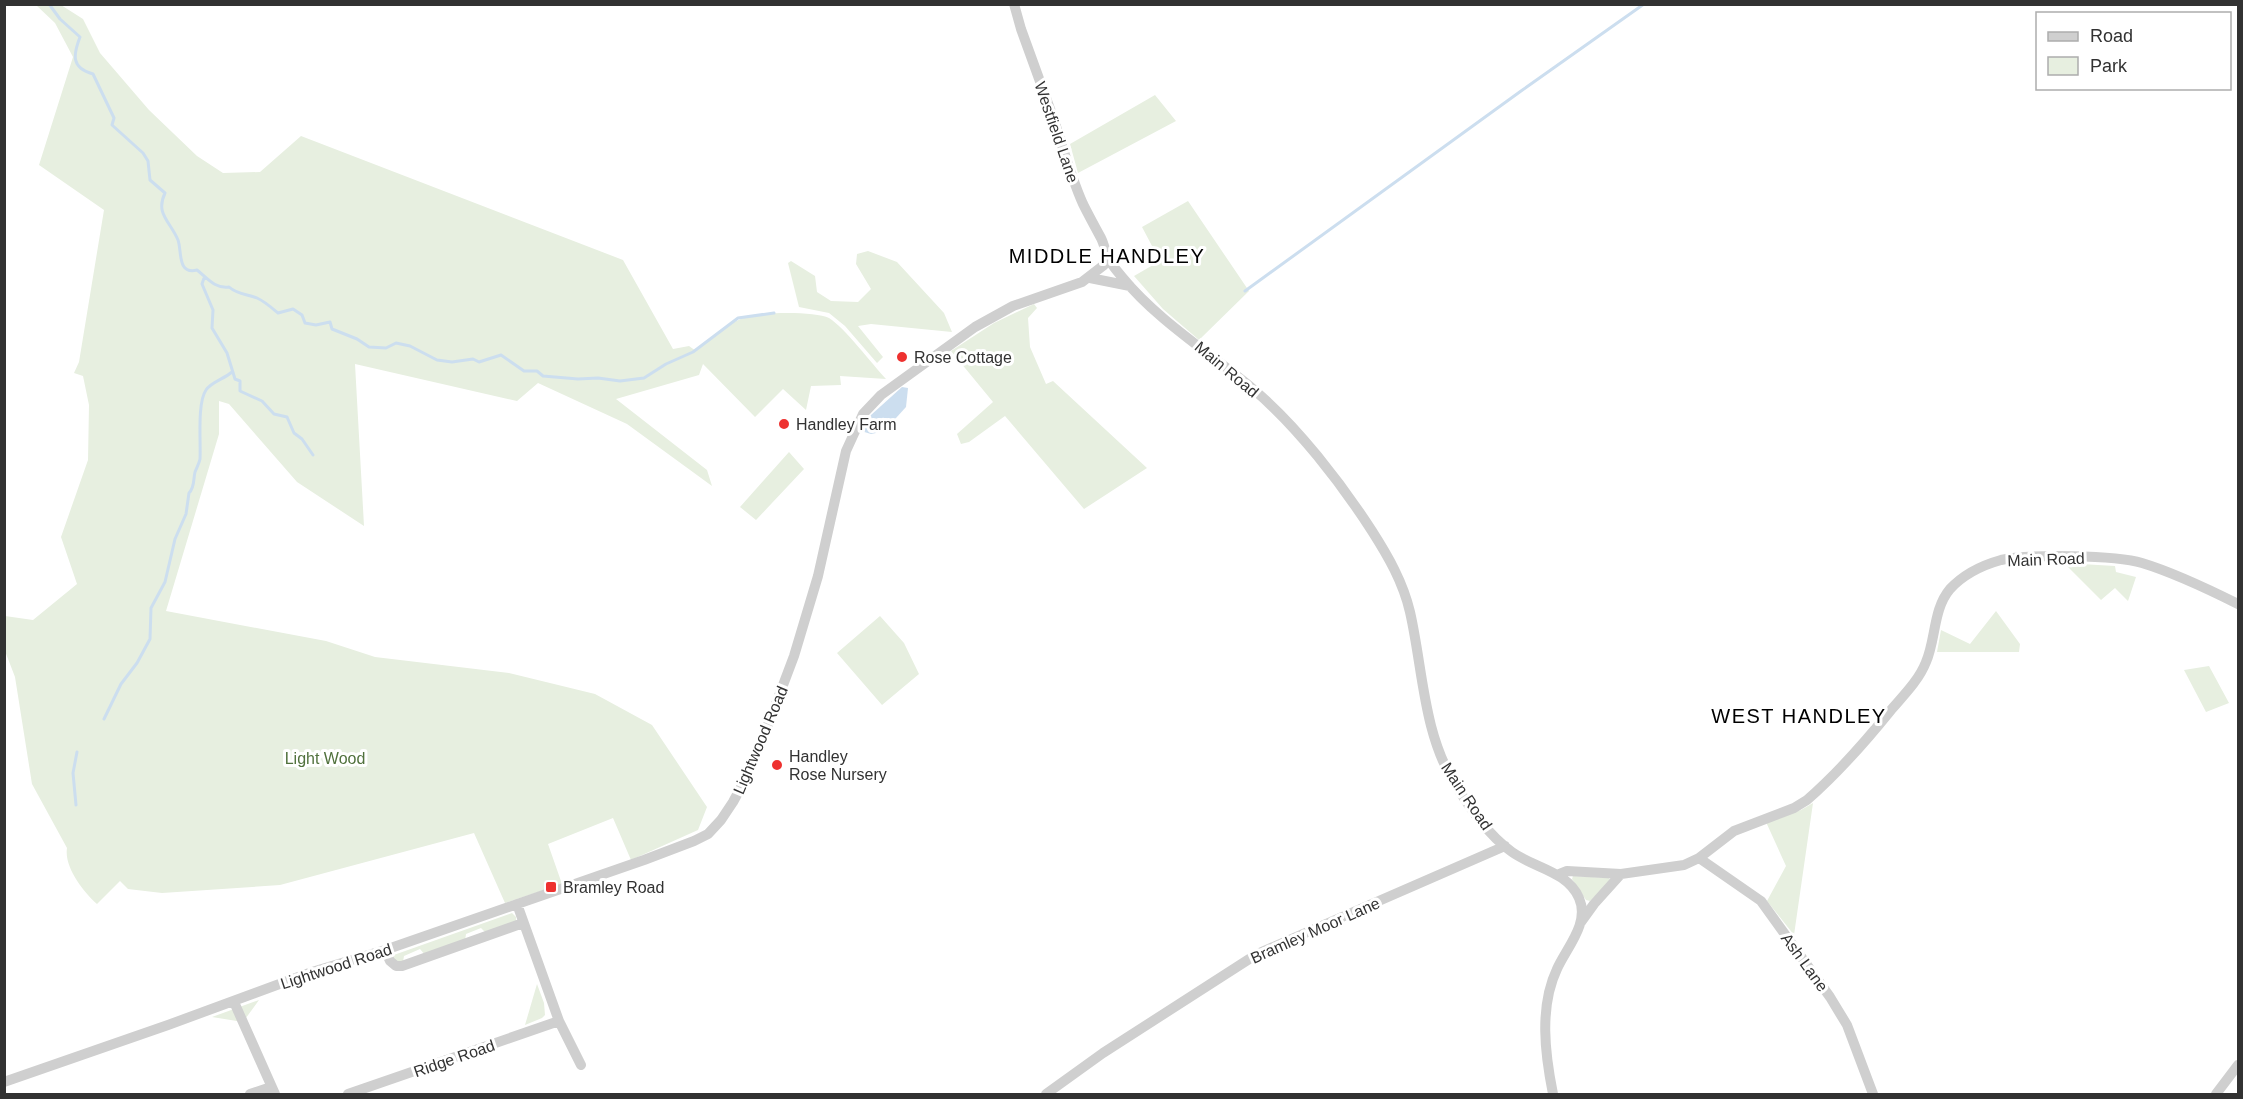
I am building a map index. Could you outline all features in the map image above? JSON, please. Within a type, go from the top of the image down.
[{"type":"street","name":"Westfield Lane","points":[[1014,4],[1076,186],[1102,240],[1107,256]]},
{"type":"street","points":[[1090,278],[1104,264],[1107,256]]},
{"type":"street","name":"Main Road","points":[[1107,256],[1130,286],[1146,302],[1272,406],[1333,477],[1370,529],[1397,573],[1409,608],[1428,712],[1440,757],[1453,781],[1488,831],[1522,858],[1557,874],[1567,871],[1621,874],[1684,865],[1699,858],[1734,831],[1794,808],[1817,791],[1877,727],[1920,674],[1927,661],[1943,601],[1950,589],[1976,570],[2005,560],[2122,559],[2142,563],[2238,604]]},
{"type":"street","points":[[1090,278],[1130,286]]},
{"type":"street","name":"Lightwood Road","points":[[4,1082],[234,1002],[312,972],[386,950],[517,904],[708,834],[721,820],[746,778],[794,656],[818,576],[846,451],[862,414],[881,395],[975,327],[1013,306],[1090,278]]},
{"type":"street","name":"Bramley Moor Lane","points":[[1046,1095],[1103,1053],[1257,954],[1505,846]]},
{"type":"street","name":"Ash Lane","points":[[1699,858],[1761,901],[1848,1025],[1873,1095]]},
{"type":"street","points":[[1557,874],[1578,896],[1582,907],[1581,922]]},
{"type":"street","points":[[1553,1095],[1547,1067],[1545,1028],[1548,999],[1556,971],[1581,922],[1621,874]]},
{"type":"street","points":[[517,904],[560,1021],[582,1065]]},
{"type":"street","points":[[386,950],[390,961],[396,966],[402,966],[523,923]]},
{"type":"street","points":[[234,1002],[273,1091],[250,1095]]},
{"type":"street","name":"Ridge Road","points":[[348,1095],[560,1021]]},
{"type":"street","points":[[2216,1095],[2238,1065]]},
{"type":"green space","name":"Light Wood","points":[[36,5],[61,5],[83,19],[100,53],[149,110],[197,156],[223,173],[260,172],[301,136],[623,260],[673,349],[689,346],[696,351],[726,327],[753,315],[812,314],[829,318],[835,323],[886,379],[840,376],[841,385],[811,386],[806,410],[783,389],[755,417],[703,364],[699,375],[616,399],[707,470],[712,486],[627,424],[538,383],[517,401],[355,364],[364,526],[297,482],[229,404],[219,401],[219,434],[166,611],[326,641],[375,657],[509,673],[595,694],[652,725],[707,807],[698,830],[631,860],[613,818],[548,844],[562,884],[505,903],[474,833],[280,885],[162,893],[128,889],[120,881],[97,904],[86,892],[71,871],[67,848],[32,784],[15,677],[5,651],[5,616],[33,620],[77,584],[61,537],[88,460],[89,405],[83,376],[74,373],[79,362],[104,210],[39,165],[73,57],[55,23]]},
{"type":"green space","points":[[1155,95],[1176,121],[1078,173],[1070,144]]},
{"type":"green space","points":[[1188,201],[1249,291],[1199,340],[1163,309],[1134,276],[1160,261],[1142,227]]},
{"type":"green space","points":[[868,251],[897,262],[944,313],[952,332],[871,324],[858,326],[883,357],[877,363],[845,326],[829,313],[799,307],[788,263],[791,261],[815,276],[817,292],[831,301],[858,302],[871,289],[856,264],[857,254]]},
{"type":"green space","points":[[1034,304],[1037,308],[1028,318],[1030,347],[1046,384],[1053,381],[1147,468],[1084,509],[1005,416],[969,442],[961,444],[957,434],[993,402],[951,351],[994,323]]},
{"type":"green space","points":[[789,452],[804,469],[756,520],[740,507]]},
{"type":"green space","points":[[2064,563],[2115,566],[2116,572],[2136,577],[2128,601],[2115,588],[2101,600]]},
{"type":"green space","points":[[1996,611],[2020,644],[2019,652],[1937,652],[1941,630],[1970,644]]},
{"type":"green space","points":[[880,616],[904,643],[919,674],[882,705],[837,653]]},
{"type":"green space","points":[[2209,666],[2229,703],[2206,712],[2184,670]]},
{"type":"green space","points":[[1813,803],[1794,935],[1767,901],[1786,866],[1766,822],[1801,810]]},
{"type":"green space","points":[[1573,876],[1609,878],[1611,881],[1590,901],[1586,900],[1572,879]]},
{"type":"green space","points":[[512,913],[516,921],[486,933],[481,928],[466,934],[465,941],[425,955],[420,949],[404,956],[403,962],[397,963],[391,956]]},
{"type":"green space","points":[[537,984],[544,1003],[545,1015],[525,1025]]},
{"type":"green space","points":[[259,1000],[243,1022],[212,1017]]},
{"type":"water","points":[[902,387],[908,388],[906,407],[896,418],[881,432],[871,434],[861,431],[871,415]]},
{"type":"waterway","points":[[49,4],[60,19],[80,37],[75,55],[77,64],[93,74],[114,118],[112,125],[143,153],[148,161],[150,180],[165,193],[162,200],[163,212],[178,240],[183,266],[191,271],[197,270],[215,285],[229,287],[236,292],[260,299],[278,313],[293,309],[302,315],[305,323],[316,325],[330,322],[332,329],[357,339],[369,347],[386,348],[396,343],[410,346],[437,360],[452,362],[473,359],[479,362],[501,355],[524,371],[537,371],[543,376],[620,381],[644,378],[666,364],[693,352],[738,318],[774,313]]},
{"type":"waterway","points":[[1245,291],[1644,4]]},
{"type":"waterway","points":[[204,278],[202,284],[213,310],[212,328],[227,353],[235,379],[240,381],[240,391],[262,401],[274,414],[287,417],[294,433],[302,439],[313,455]]},
{"type":"waterway","points":[[104,719],[121,684],[137,663],[150,639],[151,608],[165,582],[175,539],[186,514],[189,493],[200,459],[200,413],[203,396],[211,385],[232,372]]},
{"type":"waterway","points":[[76,805],[73,773],[77,752]]},
{"type":"place","name":"Rose Cottage","points":[[902,357]]},
{"type":"place","name":"Handley Farm","points":[[784,424]]},
{"type":"place","name":"Handley Rose Nursery","points":[[777,765]]},
{"type":"place","name":"Bramley Road","points":[[551,887]]},
{"type":"district","name":"MIDDLE HANDLEY","points":[[1107,256]]},
{"type":"district","name":"WEST HANDLEY","points":[[1799,716]]}]
